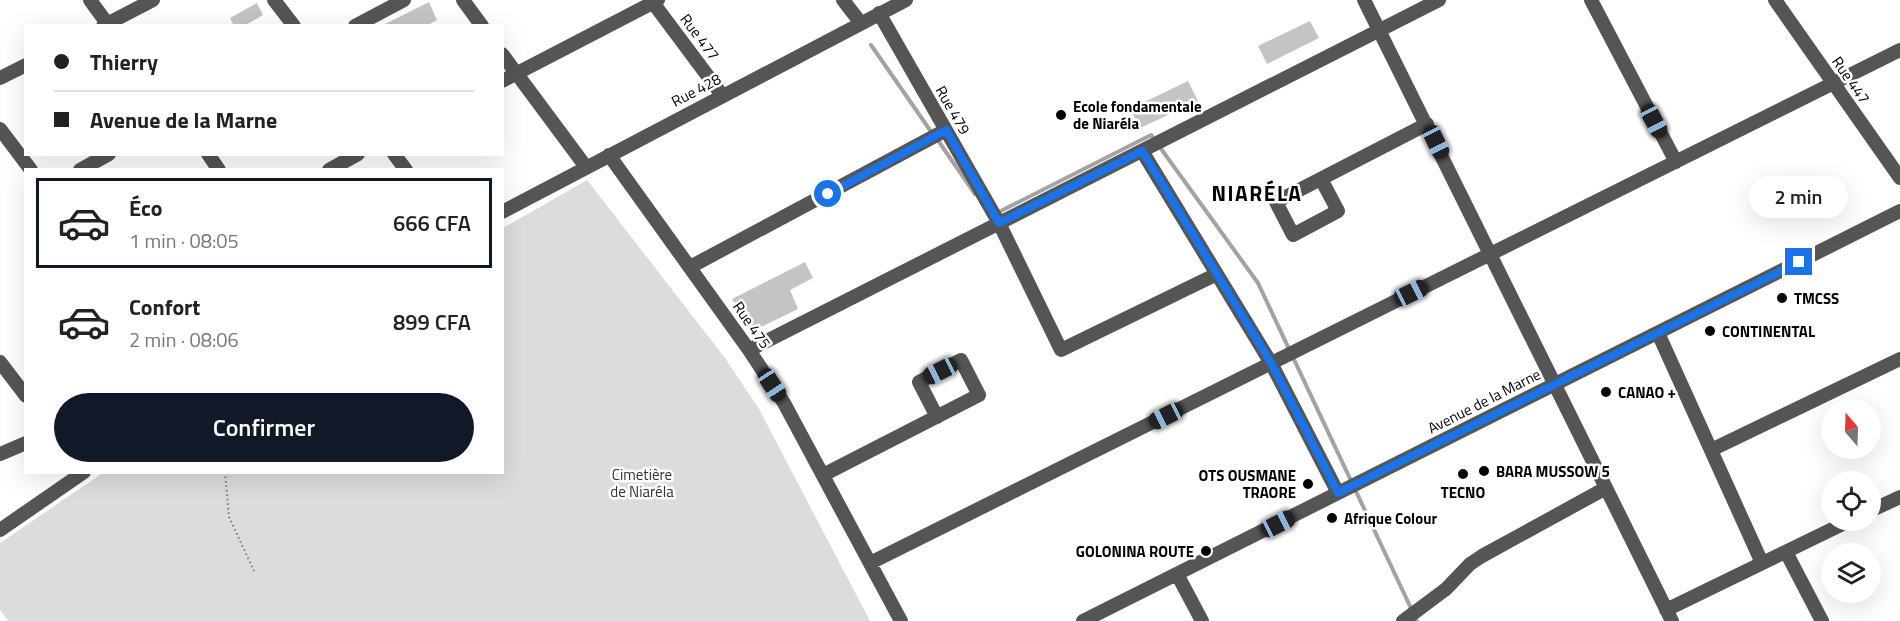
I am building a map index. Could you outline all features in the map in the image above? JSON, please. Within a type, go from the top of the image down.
[{"type":"street","points":[[90,0],[106,24]]},
{"type":"street","points":[[109,24],[153,0]]},
{"type":"street","points":[[274,0],[292,24]]},
{"type":"street","points":[[359,24],[404,0]]},
{"type":"street","points":[[463,0],[481,24]]},
{"type":"street","points":[[843,0],[860,22]]},
{"type":"street","name":"Rue 428","points":[[504,211],[860,22],[906,0]]},
{"type":"street","points":[[1364,0],[1381,30],[1669,615],[1762,563],[1829,531]]},
{"type":"street","points":[[749,350],[1439,0]]},
{"type":"street","points":[[1591,0],[1676,162]]},
{"type":"street","name":"Rue 447","points":[[1775,0],[1900,178]]},
{"type":"street","points":[[504,80],[654,1]]},
{"type":"street","name":"Rue 477","points":[[654,1],[722,95]]},
{"type":"street","name":"Rue 479","points":[[879,13],[999,223],[1061,350],[1217,274]]},
{"type":"street","points":[[870,563],[1900,50]]},
{"type":"street","points":[[504,57],[586,167]]},
{"type":"street","points":[[0,78],[24,66]]},
{"type":"street","points":[[1321,179],[1338,211],[1293,235],[1276,202],[1427,124]]},
{"type":"street","points":[[0,129],[30,168]]},
{"type":"street","points":[[690,267],[946,130]]},
{"type":"street","points":[[1142,151],[1271,363],[1338,493]]},
{"type":"street","name":"Rue 475","points":[[609,155],[749,350],[784,403],[901,621]]},
{"type":"street","points":[[84,168],[105,156]]},
{"type":"street","points":[[333,168],[354,156]]},
{"type":"street","name":"Avenue de la Marne","points":[[1083,621],[1900,211]]},
{"type":"street","points":[[1658,333],[1762,563]]},
{"type":"street","points":[[1711,450],[1900,359]]},
{"type":"street","points":[[823,475],[937,417],[979,395],[961,360],[919,382],[937,417]]},
{"type":"street","points":[[0,362],[24,393]]},
{"type":"street","points":[[0,454],[24,444]]},
{"type":"street","points":[[0,530],[82,474]]},
{"type":"street","points":[[1403,621],[1438,596],[1470,564],[1482,556],[1606,488]]},
{"type":"street","points":[[1881,506],[1900,497]]},
{"type":"street","points":[[1786,552],[1822,621]]},
{"type":"street","points":[[1177,574],[1202,621]]},
{"type":"path","points":[[225,474],[229,517],[254,571]]},
{"type":"green space","name":"Cimetière de Niaréla","points":[[587,180],[725,358],[759,409],[870,621],[8,621],[0,610],[0,543],[102,474],[504,474],[504,227]]},
{"type":"building","points":[[429,2],[437,20],[430,24],[385,24]]},
{"type":"building","points":[[257,3],[263,15],[247,24],[233,24],[230,18]]},
{"type":"building","points":[[1310,21],[1319,38],[1267,64],[1258,46]]},
{"type":"building","points":[[1188,81],[1198,101],[1140,128],[1130,109]]},
{"type":"building","points":[[805,262],[813,278],[790,290],[798,309],[753,331],[732,299]]},
{"type":"waterway","points":[[871,45],[932,133]]},
{"type":"waterway","points":[[997,213],[1151,135],[1155,140]]},
{"type":"waterway","points":[[937,139],[975,194]]},
{"type":"waterway","points":[[1159,146],[1258,283],[1417,621]]},
{"type":"place","name":"Ecole fondamentale de Niaréla","points":[[1061,115]]},
{"type":"place","name":"TMCSS","points":[[1782,298]]},
{"type":"place","name":"CONTINENTAL","points":[[1710,331]]},
{"type":"place","name":"CANAO +","points":[[1606,392]]},
{"type":"place","name":"BARA MUSSOW 5","points":[[1484,471]]},
{"type":"place","name":"TECNO","points":[[1463,474]]},
{"type":"place","name":"OTS OUSMANE TRAORE","points":[[1308,484]]},
{"type":"place","name":"Afrique Colour","points":[[1332,518]]},
{"type":"place","name":"GOLONINA ROUTE","points":[[1206,551]]},
{"type":"district","name":"NIARÉLA","points":[[1257,193]]},
{"type":"route","points":[[828,194],[946,130],[999,223],[1142,151],[1271,363],[1338,493],[1799,262]]}]
